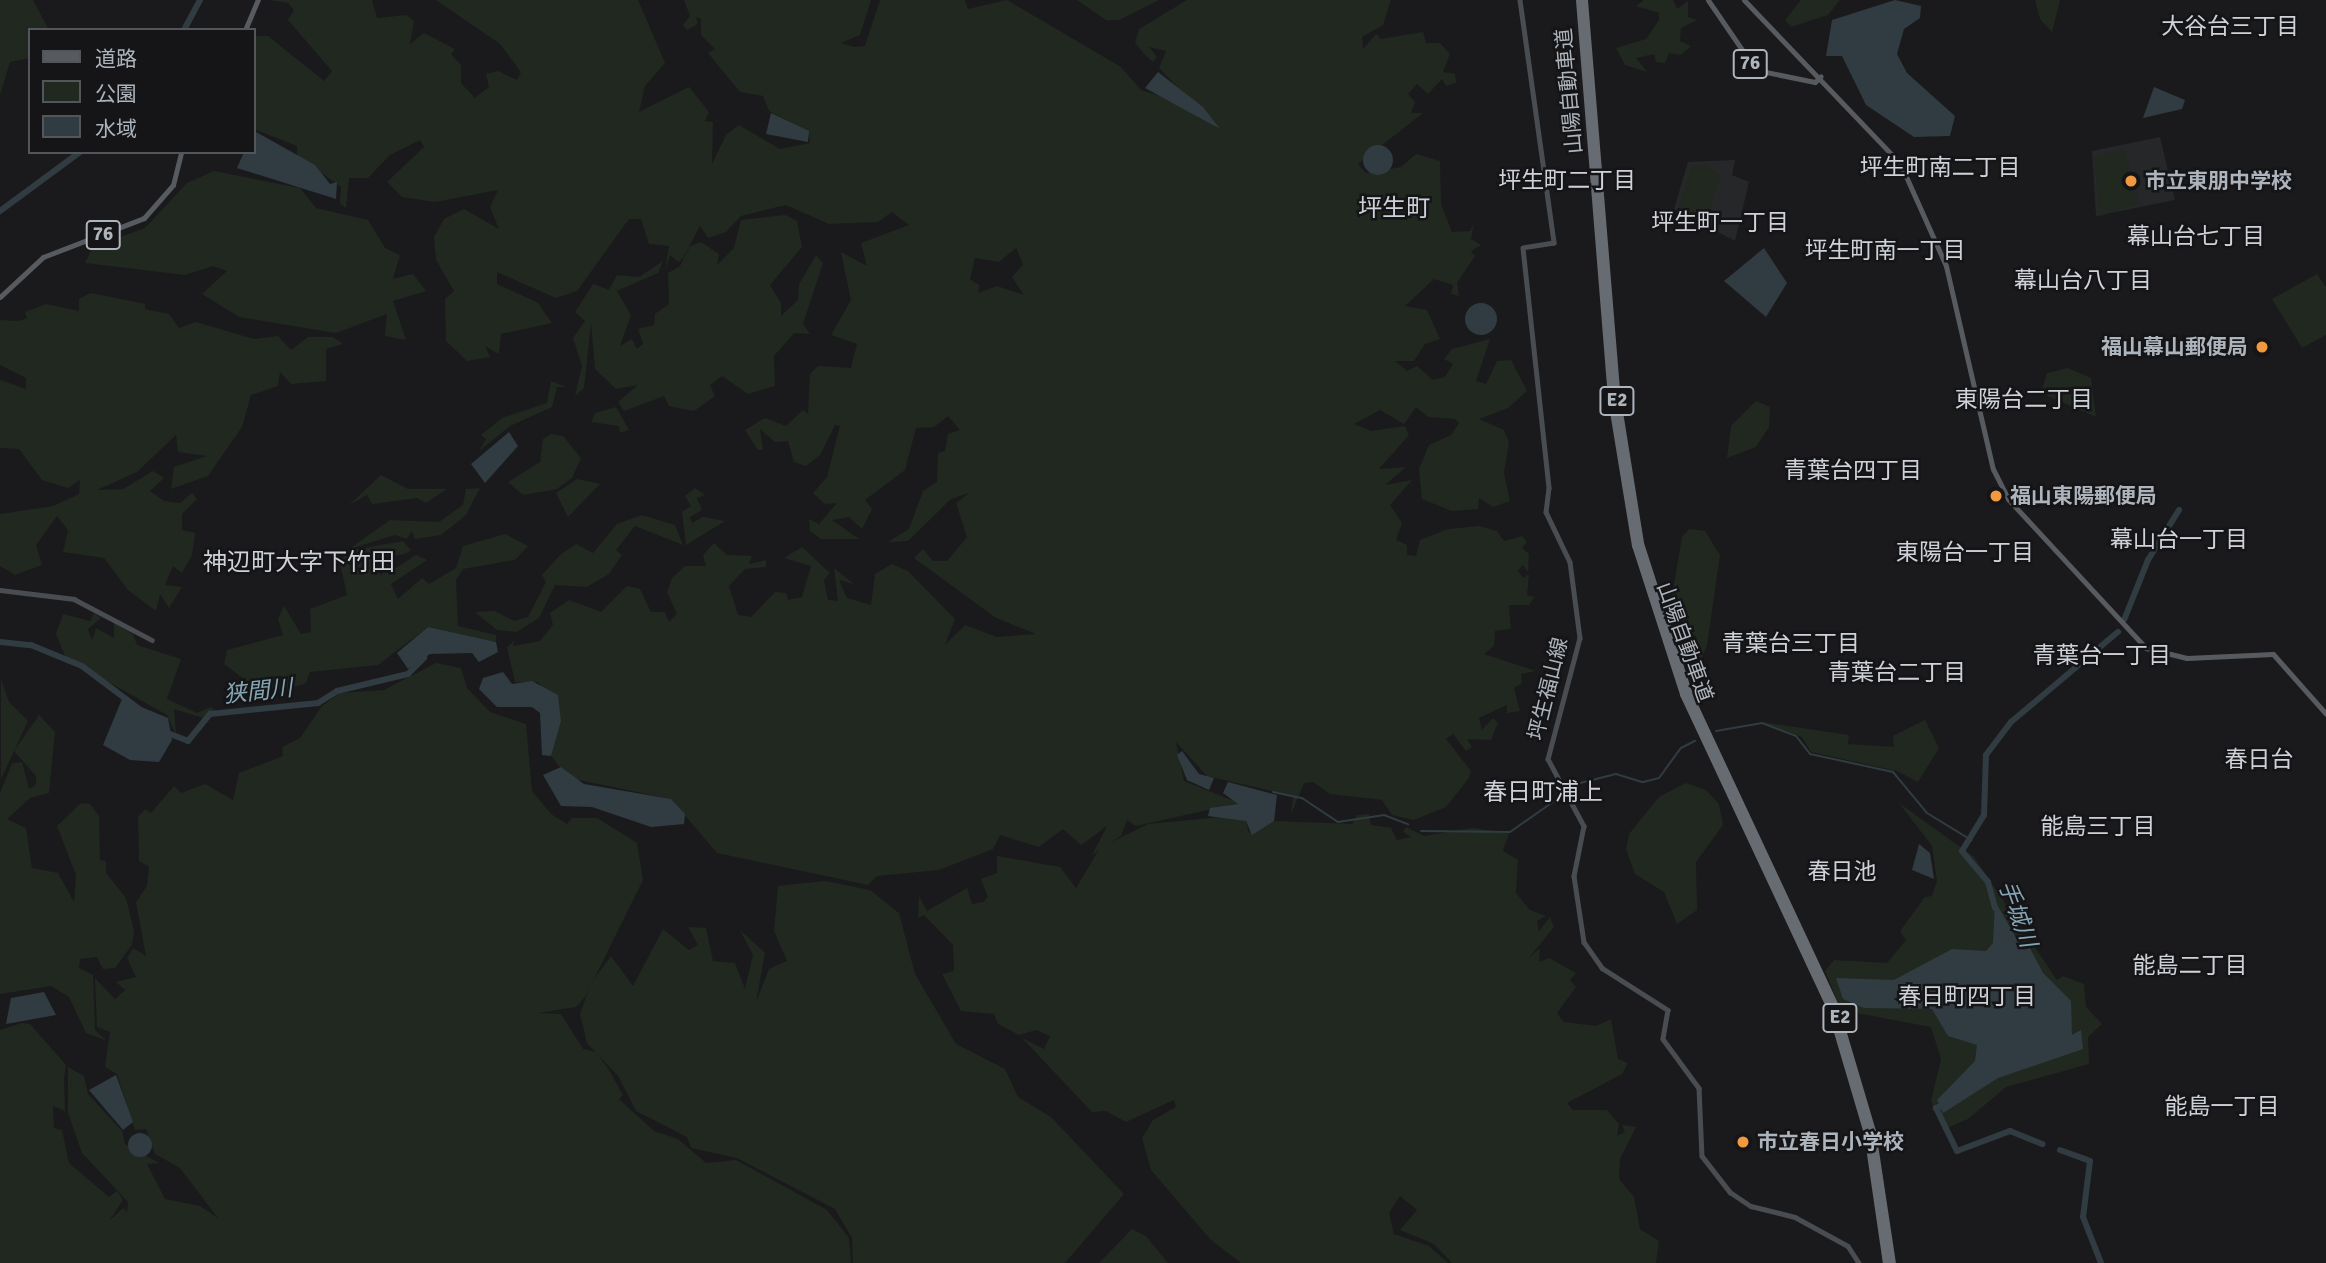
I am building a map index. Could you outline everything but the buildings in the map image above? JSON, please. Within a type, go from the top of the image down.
[{"type":"highway","name":"山陽自動車道","points":[[1579,0],[1623,489],[1665,648],[1807,952],[1845,1053],[1869,1145],[1886,1263]]},
{"type":"highway","name":"山陽自動車道","points":[[1584,0],[1629,488],[1670,646],[1729,787],[1801,925],[1843,1028],[1872,1131],[1892,1263]]},
{"type":"main road","points":[[246,28],[258,0]]},
{"type":"main road","name":"坪生福山線","points":[[1520,0],[1554,243],[1523,248],[1549,488],[1546,512],[1570,562],[1580,638],[1548,753],[1584,826],[1574,876],[1587,949],[1602,968],[1668,1010],[1663,1039],[1699,1088],[1702,1156],[1744,1203],[1795,1217],[1848,1247],[1859,1263]]},
{"type":"main road","name":"76","points":[[1708,0],[1756,70],[1815,82],[1821,76]]},
{"type":"main road","name":"76","points":[[1744,0],[1881,137],[1906,174],[1946,266],[1993,469],[2008,499],[2146,648],[2187,658],[2273,654],[2326,714]]},
{"type":"main road","name":"76","points":[[0,297],[43,257],[144,218],[173,185],[181,154]]},
{"type":"main road","points":[[0,590],[74,599],[152,640]]},
{"type":"shaded area","name":"市立東朋中学校","points":[[2160,137],[2175,200],[2096,216],[2092,151]]},
{"type":"shaded area","points":[[1735,160],[1732,175],[1749,182],[1735,241],[1674,209],[1688,162]]},
{"type":"green space","points":[[0,0],[33,0],[48,28],[28,28],[28,58],[10,62],[0,95]]},
{"type":"green space","points":[[270,0],[372,0],[377,18],[407,15],[414,21],[410,44],[424,33],[455,49],[451,54],[461,65],[461,83],[475,98],[489,87],[486,74],[498,71],[517,80],[521,72],[500,44],[436,0],[638,0],[665,63],[645,86],[639,112],[689,87],[709,112],[705,121],[713,122],[712,164],[726,135],[739,125],[780,149],[810,143],[809,132],[769,111],[763,96],[740,92],[708,53],[715,49],[701,35],[701,19],[696,17],[698,24],[687,30],[683,25],[690,16],[684,0],[871,0],[860,35],[841,43],[854,47],[865,46],[880,0],[965,0],[968,9],[1007,0],[1121,67],[1141,90],[1174,101],[1219,129],[1159,68],[1166,51],[1149,47],[1157,57],[1153,62],[1135,43],[1139,29],[1187,0],[1391,0],[1383,25],[1362,37],[1363,49],[1376,34],[1381,39],[1423,32],[1426,43],[1440,43],[1450,54],[1443,72],[1455,74],[1456,83],[1446,86],[1442,79],[1428,94],[1417,84],[1408,94],[1415,102],[1411,113],[1423,113],[1358,164],[1366,173],[1401,167],[1416,154],[1440,161],[1441,204],[1452,232],[1470,231],[1474,222],[1471,239],[1481,245],[1471,251],[1475,256],[1457,283],[1459,296],[1451,294],[1453,285],[1434,279],[1405,306],[1427,310],[1440,339],[1425,344],[1414,361],[1395,361],[1407,371],[1417,366],[1433,380],[1445,377],[1453,364],[1444,359],[1452,349],[1490,339],[1476,381],[1486,384],[1497,361],[1511,360],[1527,391],[1508,408],[1479,419],[1504,430],[1509,442],[1504,473],[1510,501],[1493,507],[1479,498],[1478,509],[1452,511],[1422,499],[1419,469],[1429,445],[1451,435],[1459,423],[1455,419],[1428,417],[1416,407],[1404,424],[1380,410],[1354,424],[1371,431],[1405,426],[1409,435],[1379,469],[1406,467],[1385,485],[1412,480],[1390,505],[1402,523],[1396,540],[1407,545],[1407,555],[1416,556],[1420,540],[1448,529],[1479,526],[1497,531],[1504,541],[1522,536],[1527,542],[1522,548],[1529,554],[1528,572],[1523,565],[1518,571],[1523,578],[1529,574],[1527,595],[1535,597],[1529,605],[1509,605],[1511,629],[1495,631],[1494,646],[1484,654],[1536,671],[1521,674],[1522,683],[1514,688],[1520,711],[1507,713],[1507,705],[1479,718],[1482,730],[1493,718],[1498,723],[1491,740],[1467,739],[1472,747],[1466,751],[1453,734],[1446,739],[1471,771],[1469,778],[1446,807],[1414,820],[1392,815],[1382,800],[1330,794],[1313,782],[1304,783],[1291,814],[1293,796],[1207,776],[1176,742],[1184,781],[1239,803],[1136,826],[1127,820],[1121,836],[1092,855],[1107,826],[1081,845],[1063,829],[1039,847],[1000,835],[993,849],[939,870],[877,876],[868,885],[717,853],[671,799],[569,778],[551,756],[560,708],[538,682],[515,682],[507,647],[515,640],[513,646],[540,641],[553,625],[550,613],[569,600],[601,612],[627,586],[640,589],[651,612],[665,612],[669,622],[677,614],[667,592],[672,578],[685,566],[706,566],[703,555],[714,543],[727,555],[752,556],[749,564],[766,560],[766,567],[745,569],[729,586],[738,615],[751,617],[775,592],[786,593],[788,600],[802,597],[811,566],[784,558],[802,547],[830,573],[824,580],[828,600],[838,601],[834,568],[854,584],[839,580],[847,598],[871,605],[875,574],[892,564],[908,571],[955,619],[945,645],[965,625],[997,637],[1036,634],[996,618],[914,558],[923,549],[933,561],[947,561],[967,537],[956,503],[969,493],[951,499],[908,541],[888,542],[909,529],[923,491],[937,482],[938,453],[945,451],[948,434],[960,430],[948,416],[934,427],[916,428],[905,470],[865,500],[872,509],[862,529],[849,517],[832,520],[859,539],[821,539],[810,531],[809,519],[819,524],[837,503],[825,504],[813,493],[827,477],[840,426],[835,425],[820,455],[806,466],[794,462],[788,441],[775,442],[760,429],[763,450],[758,450],[745,430],[765,418],[786,426],[803,410],[808,414],[810,374],[818,366],[851,368],[857,344],[831,335],[851,300],[841,252],[867,266],[861,243],[909,225],[892,212],[878,222],[829,224],[786,205],[741,216],[726,232],[708,238],[700,226],[683,258],[678,262],[670,255],[665,270],[669,246],[649,244],[641,219],[629,219],[577,291],[556,298],[497,272],[497,284],[538,303],[552,323],[501,334],[499,354],[485,346],[490,357],[467,361],[446,341],[445,299],[454,291],[436,260],[434,237],[444,219],[464,209],[499,229],[490,207],[498,190],[435,202],[402,197],[387,182],[424,147],[420,140],[390,155],[368,178],[349,178],[346,208],[340,203],[341,187],[297,155],[297,146],[256,130],[256,36],[268,36],[324,81],[332,71],[288,20],[294,10],[288,3]],"holes":[[[1016,248],[1023,265],[1012,277],[1024,295],[997,286],[978,293],[980,286],[970,279],[975,258],[999,262]]]},
{"type":"green space","points":[[1077,0],[1159,0],[1119,20],[1106,20]]},
{"type":"green space","points":[[1644,0],[1673,0],[1677,9],[1688,1],[1688,17],[1697,20],[1681,28],[1680,41],[1691,46],[1681,55],[1669,53],[1665,63],[1656,62],[1654,54],[1636,58],[1647,72],[1625,65],[1616,48],[1646,39],[1659,20],[1659,13],[1636,6]]},
{"type":"green space","points":[[1801,0],[1840,0],[1828,15],[1791,27],[1785,20]]},
{"type":"green space","points":[[2035,0],[2060,0],[2052,32],[2040,19]]},
{"type":"green space","points":[[2124,148],[2140,203],[2100,216],[2094,158]]},
{"type":"green space","points":[[1706,164],[1720,176],[1707,219],[1679,209],[1691,166]]},
{"type":"green space","points":[[214,171],[300,188],[316,208],[368,220],[385,248],[400,255],[393,279],[413,274],[426,291],[393,301],[406,340],[385,336],[387,314],[336,333],[239,317],[202,294],[227,271],[213,266],[185,275],[85,263],[93,247],[145,228],[187,183]]},
{"type":"green space","points":[[785,215],[797,221],[802,247],[770,285],[781,303],[781,316],[798,300],[799,284],[816,255],[823,263],[803,324],[810,334],[794,333],[774,356],[775,386],[748,394],[722,376],[710,385],[715,396],[694,411],[669,406],[664,396],[624,411],[618,402],[638,385],[616,389],[595,369],[591,323],[584,388],[575,396],[582,366],[573,338],[585,321],[575,312],[593,284],[609,290],[617,275],[639,277],[663,261],[658,273],[617,291],[631,315],[620,346],[632,339],[637,349],[643,344],[638,329],[654,325],[655,314],[669,304],[668,273],[680,266],[690,246],[701,242],[719,254],[717,265],[734,248],[741,220]]},
{"type":"green space","points":[[2317,274],[2326,287],[2326,335],[2302,348],[2272,299]]},
{"type":"green space","points":[[91,293],[145,304],[145,309],[169,314],[179,328],[196,322],[254,339],[278,336],[291,350],[308,337],[333,337],[343,344],[326,349],[326,381],[291,384],[280,372],[278,386],[251,395],[242,427],[208,476],[171,489],[174,467],[207,456],[178,452],[176,435],[137,472],[97,490],[123,489],[153,471],[164,478],[150,491],[164,501],[180,503],[192,493],[197,499],[182,514],[182,530],[195,533],[192,555],[182,573],[173,566],[165,585],[182,587],[169,608],[160,594],[156,611],[128,590],[104,558],[63,552],[68,530],[57,516],[36,545],[42,565],[15,575],[0,566],[0,514],[53,506],[79,494],[80,480],[68,488],[42,480],[19,449],[0,448],[0,380],[26,389],[26,378],[0,365],[0,320],[19,321],[27,318],[25,312],[46,304],[79,311],[79,299]]},
{"type":"green space","points":[[2068,368],[2091,378],[2096,417],[2041,393],[2047,373]]},
{"type":"green space","points":[[551,381],[566,387],[557,387],[552,407],[510,426],[479,451],[486,439],[481,435],[502,418],[547,403]]},
{"type":"green space","points":[[1756,401],[1770,407],[1769,427],[1756,447],[1727,458],[1731,426]]},
{"type":"green space","points":[[616,407],[629,430],[620,433],[619,426],[591,422],[595,413]]},
{"type":"green space","points":[[552,434],[563,436],[581,458],[572,478],[557,489],[523,495],[508,482],[540,462],[543,439]]},
{"type":"green space","points":[[381,475],[408,489],[447,489],[426,503],[417,498],[372,504],[367,495],[349,505]]},
{"type":"green space","points":[[577,479],[600,484],[568,517],[556,493]]},
{"type":"green space","points":[[480,488],[466,515],[441,535],[415,539],[412,531],[407,539],[395,535],[349,549],[390,520],[439,522],[463,505],[466,489]]},
{"type":"green space","points":[[695,488],[705,495],[697,498],[702,510],[690,517],[692,523],[703,517],[725,521],[686,545],[682,512],[691,506],[685,496]]},
{"type":"green space","points":[[642,515],[675,525],[683,545],[635,526],[616,550],[622,555],[609,574],[587,587],[555,585],[539,618],[517,632],[497,630],[475,612],[495,611],[514,621],[528,617],[546,582],[542,575],[560,555],[576,544],[593,553],[617,524]]},
{"type":"green space","points":[[1689,529],[1705,531],[1720,555],[1707,645],[1695,675],[1671,602],[1682,537]]},
{"type":"green space","points":[[505,534],[528,546],[515,560],[463,569],[456,580],[458,626],[496,635],[496,642],[428,627],[378,665],[310,672],[306,683],[286,690],[257,689],[224,664],[227,650],[283,635],[278,619],[284,606],[301,634],[311,632],[310,609],[347,595],[340,563],[348,551],[403,541],[411,550],[395,556],[384,549],[374,563],[381,576],[392,558],[396,568],[416,555],[427,560],[391,584],[398,599],[422,578],[429,584],[456,568],[463,546]]},
{"type":"green space","points":[[94,613],[101,618],[88,629],[92,640],[96,628],[114,638],[114,622],[133,634],[137,645],[181,659],[167,699],[197,713],[211,707],[221,714],[203,718],[174,709],[176,735],[167,715],[66,658],[56,634],[63,614],[90,621]]},
{"type":"green space","points":[[436,663],[461,668],[467,688],[490,712],[526,724],[532,791],[551,814],[567,824],[572,818],[597,818],[637,843],[643,880],[585,997],[576,1007],[538,1013],[561,1014],[583,1049],[596,1052],[609,1070],[623,1095],[619,1099],[654,1131],[678,1139],[706,1163],[736,1160],[827,1210],[849,1238],[851,1263],[0,1263],[0,1030],[22,1023],[30,1024],[66,1065],[65,1111],[53,1106],[54,1128],[62,1130],[69,1163],[109,1197],[117,1191],[123,1200],[109,1221],[123,1208],[127,1212],[128,1202],[82,1153],[68,1113],[68,1067],[84,1076],[88,1094],[122,1131],[125,1144],[159,1163],[147,1164],[165,1199],[200,1206],[218,1218],[180,1168],[155,1154],[146,1129],[135,1130],[117,1074],[105,1067],[110,1032],[97,1027],[95,978],[115,999],[125,990],[116,982],[136,977],[127,958],[133,948],[146,956],[136,902],[147,886],[149,867],[139,861],[138,817],[145,809],[151,813],[174,786],[181,793],[205,784],[233,800],[239,773],[283,756],[282,747],[300,738],[322,706],[340,693],[384,690]]},
{"type":"green space","points":[[1,679],[9,702],[28,721],[1,779]]},
{"type":"green space","points":[[39,715],[55,732],[49,793],[30,798],[7,819],[26,828],[32,868],[58,873],[74,902],[76,875],[57,826],[81,803],[90,804],[99,816],[100,860],[106,861],[106,873],[126,898],[134,931],[132,945],[115,968],[103,969],[97,957],[80,959],[79,968],[93,975],[95,1030],[107,1041],[86,1033],[69,997],[51,986],[0,994],[0,793],[12,763],[22,762],[29,789],[36,785],[36,776],[14,751]]},
{"type":"green space","points":[[1925,720],[1939,748],[1918,782],[1897,771],[1811,752],[1802,737],[1762,722],[1849,735],[1848,744],[1894,747],[1893,736]]},
{"type":"green space","points":[[1686,783],[1706,790],[1719,804],[1723,825],[1696,862],[1697,910],[1677,924],[1664,892],[1635,874],[1626,849],[1629,834],[1659,797]]},
{"type":"green space","points":[[1899,803],[1974,857],[2057,980],[2063,976],[2084,984],[2086,1007],[2102,1024],[2088,1037],[2089,1064],[2006,1087],[1968,1119],[1943,1130],[1931,1101],[1941,1059],[1931,1027],[1851,1012],[1838,1003],[1825,971],[1834,960],[1887,963],[1906,940],[1900,931],[1925,897],[1932,896],[1937,881],[1932,846]]},
{"type":"green space","points":[[1369,814],[1371,825],[1391,828],[1397,840],[1411,837],[1403,832],[1406,827],[1424,836],[1472,828],[1509,833],[1503,851],[1518,860],[1516,893],[1530,910],[1546,916],[1537,921],[1539,931],[1550,917],[1554,927],[1529,958],[1540,948],[1539,962],[1549,958],[1576,973],[1570,980],[1576,987],[1557,1013],[1564,1022],[1596,1026],[1611,1019],[1618,1059],[1628,1063],[1622,1074],[1567,1103],[1573,1110],[1607,1110],[1619,1124],[1617,1136],[1625,1132],[1622,1125],[1636,1127],[1620,1159],[1619,1179],[1634,1197],[1640,1229],[1659,1241],[1656,1263],[1452,1263],[1434,1244],[1400,1230],[1417,1210],[1400,1196],[1389,1213],[1394,1234],[1429,1246],[1448,1263],[1241,1263],[1210,1239],[1151,1170],[1142,1138],[1153,1120],[1176,1107],[1174,1100],[1126,1122],[1106,1111],[1092,1112],[1022,1038],[1044,1049],[1050,1036],[1036,1030],[1019,1035],[998,1024],[994,1014],[961,1011],[942,974],[954,971],[953,945],[924,915],[918,918],[919,896],[927,911],[967,888],[972,904],[983,902],[988,897],[981,879],[997,873],[997,856],[1060,867],[1076,888],[1100,848],[1148,824],[1232,816],[1246,821],[1249,833],[1274,821],[1352,824],[1357,815]]},
{"type":"green space","points":[[825,881],[870,890],[899,913],[915,974],[956,1044],[1005,1069],[1018,1097],[1051,1117],[1124,1194],[1065,1263],[853,1263],[852,1238],[835,1209],[737,1158],[691,1148],[687,1137],[636,1111],[618,1076],[587,1043],[580,1014],[591,983],[611,956],[633,986],[663,929],[689,950],[698,945],[688,927],[706,928],[713,961],[735,963],[745,989],[753,955],[740,930],[765,953],[756,1002],[769,969],[787,961],[774,931],[778,886]]},
{"type":"green space","points":[[1132,1229],[1146,1236],[1168,1263],[1099,1263]]},
{"type":"water","points":[[1895,0],[1921,6],[1920,18],[1904,29],[1897,54],[1907,73],[1955,116],[1950,136],[1914,137],[1866,105],[1842,56],[1826,56],[1832,20]]},
{"type":"water","points":[[1158,72],[1203,107],[1220,129],[1145,88]]},
{"type":"water","points":[[2154,87],[2185,100],[2182,109],[2143,118]]},
{"type":"water","points":[[771,113],[809,131],[808,142],[766,134]]},
{"type":"water","points":[[256,132],[315,165],[330,184],[337,182],[336,199],[237,168],[243,154],[256,154]]},
{"type":"water","points":[[1378,145],[1389,149],[1393,160],[1389,171],[1378,175],[1367,171],[1363,160],[1367,149]]},
{"type":"water","points":[[1764,248],[1787,283],[1766,317],[1724,281]]},
{"type":"water","points":[[1481,303],[1492,308],[1497,319],[1492,330],[1481,335],[1470,330],[1465,319],[1470,308]]},
{"type":"water","points":[[509,432],[518,446],[485,483],[471,464]]},
{"type":"water","points":[[428,627],[496,642],[498,652],[479,662],[472,653],[430,654],[408,669],[397,653]]},
{"type":"water","points":[[503,672],[512,684],[532,681],[558,695],[561,721],[551,756],[542,755],[540,713],[532,707],[497,707],[479,689],[483,678]]},
{"type":"water","points":[[122,699],[168,718],[172,740],[159,762],[130,760],[103,745]]},
{"type":"water","points":[[1182,751],[1199,774],[1214,778],[1209,790],[1187,780],[1177,755]]},
{"type":"water","points":[[561,767],[584,784],[671,799],[685,814],[684,824],[651,827],[592,807],[561,806],[543,775]]},
{"type":"water","points":[[1228,782],[1277,795],[1274,821],[1252,835],[1246,821],[1208,816],[1210,808],[1238,804],[1223,793]]},
{"type":"water","points":[[1919,844],[1930,853],[1934,879],[1912,870]]},
{"type":"water","points":[[1995,901],[2023,950],[2030,948],[2043,973],[2071,1001],[2072,1035],[2081,1030],[2083,1049],[1998,1078],[1943,1113],[1937,1100],[1975,1061],[1977,1045],[1948,1036],[1932,1009],[1864,1008],[1843,999],[1836,978],[1894,980],[1952,949],[1986,951],[1993,943]]},
{"type":"water","points":[[44,992],[56,1015],[6,1024],[11,998]]},
{"type":"water","points":[[116,1075],[133,1122],[123,1130],[89,1090]]},
{"type":"water","points":[[140,1133],[151,1140],[152,1145],[145,1156],[140,1157],[129,1150],[128,1145],[135,1134]]},
{"type":"waterway","points":[[185,28],[200,0]]},
{"type":"waterway","points":[[0,211],[77,154]]},
{"type":"waterway","name":"手城川","points":[[2124,620],[2148,560],[2179,510]]},
{"type":"waterway","name":"手城川","points":[[1995,908],[1988,882],[1962,851],[1984,815],[1986,755],[2011,722],[2118,632]]},
{"type":"waterway","name":"狭間川","points":[[0,642],[31,645],[82,666],[150,717]]},
{"type":"waterway","name":"狭間川","points":[[165,732],[188,741],[210,714],[318,703],[337,691],[408,674],[424,658]]},
{"type":"waterway","points":[[1716,731],[1762,723],[1796,736],[1810,754],[1893,772],[1927,813],[1971,840]]},
{"type":"waterway","points":[[1421,831],[1510,832],[1580,783],[1616,774],[1643,782],[1659,778],[1681,748],[1695,741]]},
{"type":"waterway","points":[[1273,792],[1302,798],[1338,822],[1384,815],[1408,824]]},
{"type":"waterway","name":"手城川","points":[[1947,1104],[1936,1108],[1957,1151],[2010,1131],[2043,1144]]},
{"type":"waterway","name":"手城川","points":[[2060,1150],[2087,1160]]},
{"type":"waterway","name":"手城川","points":[[2090,1161],[2083,1217],[2101,1263]]},
{"type":"place","name":"市立東朋中学校","points":[[2131,181]]},
{"type":"place","name":"福山幕山郵便局","points":[[2262,347]]},
{"type":"place","name":"福山東陽郵便局","points":[[1996,496]]},
{"type":"place","name":"市立春日小学校","points":[[1743,1142]]},
{"type":"district","name":"大谷台三丁目","points":[[2230,27]]},
{"type":"district","name":"坪生町南二丁目","points":[[1940,168]]},
{"type":"district","name":"坪生町二丁目","points":[[1567,181]]},
{"type":"district","name":"坪生町","points":[[1394,209]]},
{"type":"district","name":"坪生町一丁目","points":[[1720,223]]},
{"type":"district","name":"幕山台七丁目","points":[[2196,237]]},
{"type":"district","name":"坪生町南一丁目","points":[[1885,251]]},
{"type":"district","name":"幕山台八丁目","points":[[2083,281]]},
{"type":"district","name":"東陽台二丁目","points":[[2024,400]]},
{"type":"district","name":"青葉台四丁目","points":[[1853,471]]},
{"type":"district","name":"幕山台一丁目","points":[[2179,540]]},
{"type":"district","name":"東陽台一丁目","points":[[1965,553]]},
{"type":"district","name":"神辺町大字下竹田","points":[[299,563]]},
{"type":"district","name":"青葉台三丁目","points":[[1791,644]]},
{"type":"district","name":"青葉台一丁目","points":[[2102,656]]},
{"type":"district","name":"青葉台二丁目","points":[[1897,673]]},
{"type":"district","name":"春日台","points":[[2259,760]]},
{"type":"district","name":"春日町浦上","points":[[1543,793]]},
{"type":"district","name":"能島三丁目","points":[[2098,827]]},
{"type":"district","name":"春日池","points":[[1842,872]]},
{"type":"district","name":"能島二丁目","points":[[2190,966]]},
{"type":"district","name":"春日町四丁目","points":[[1967,997]]},
{"type":"district","name":"能島一丁目","points":[[2222,1107]]}]
